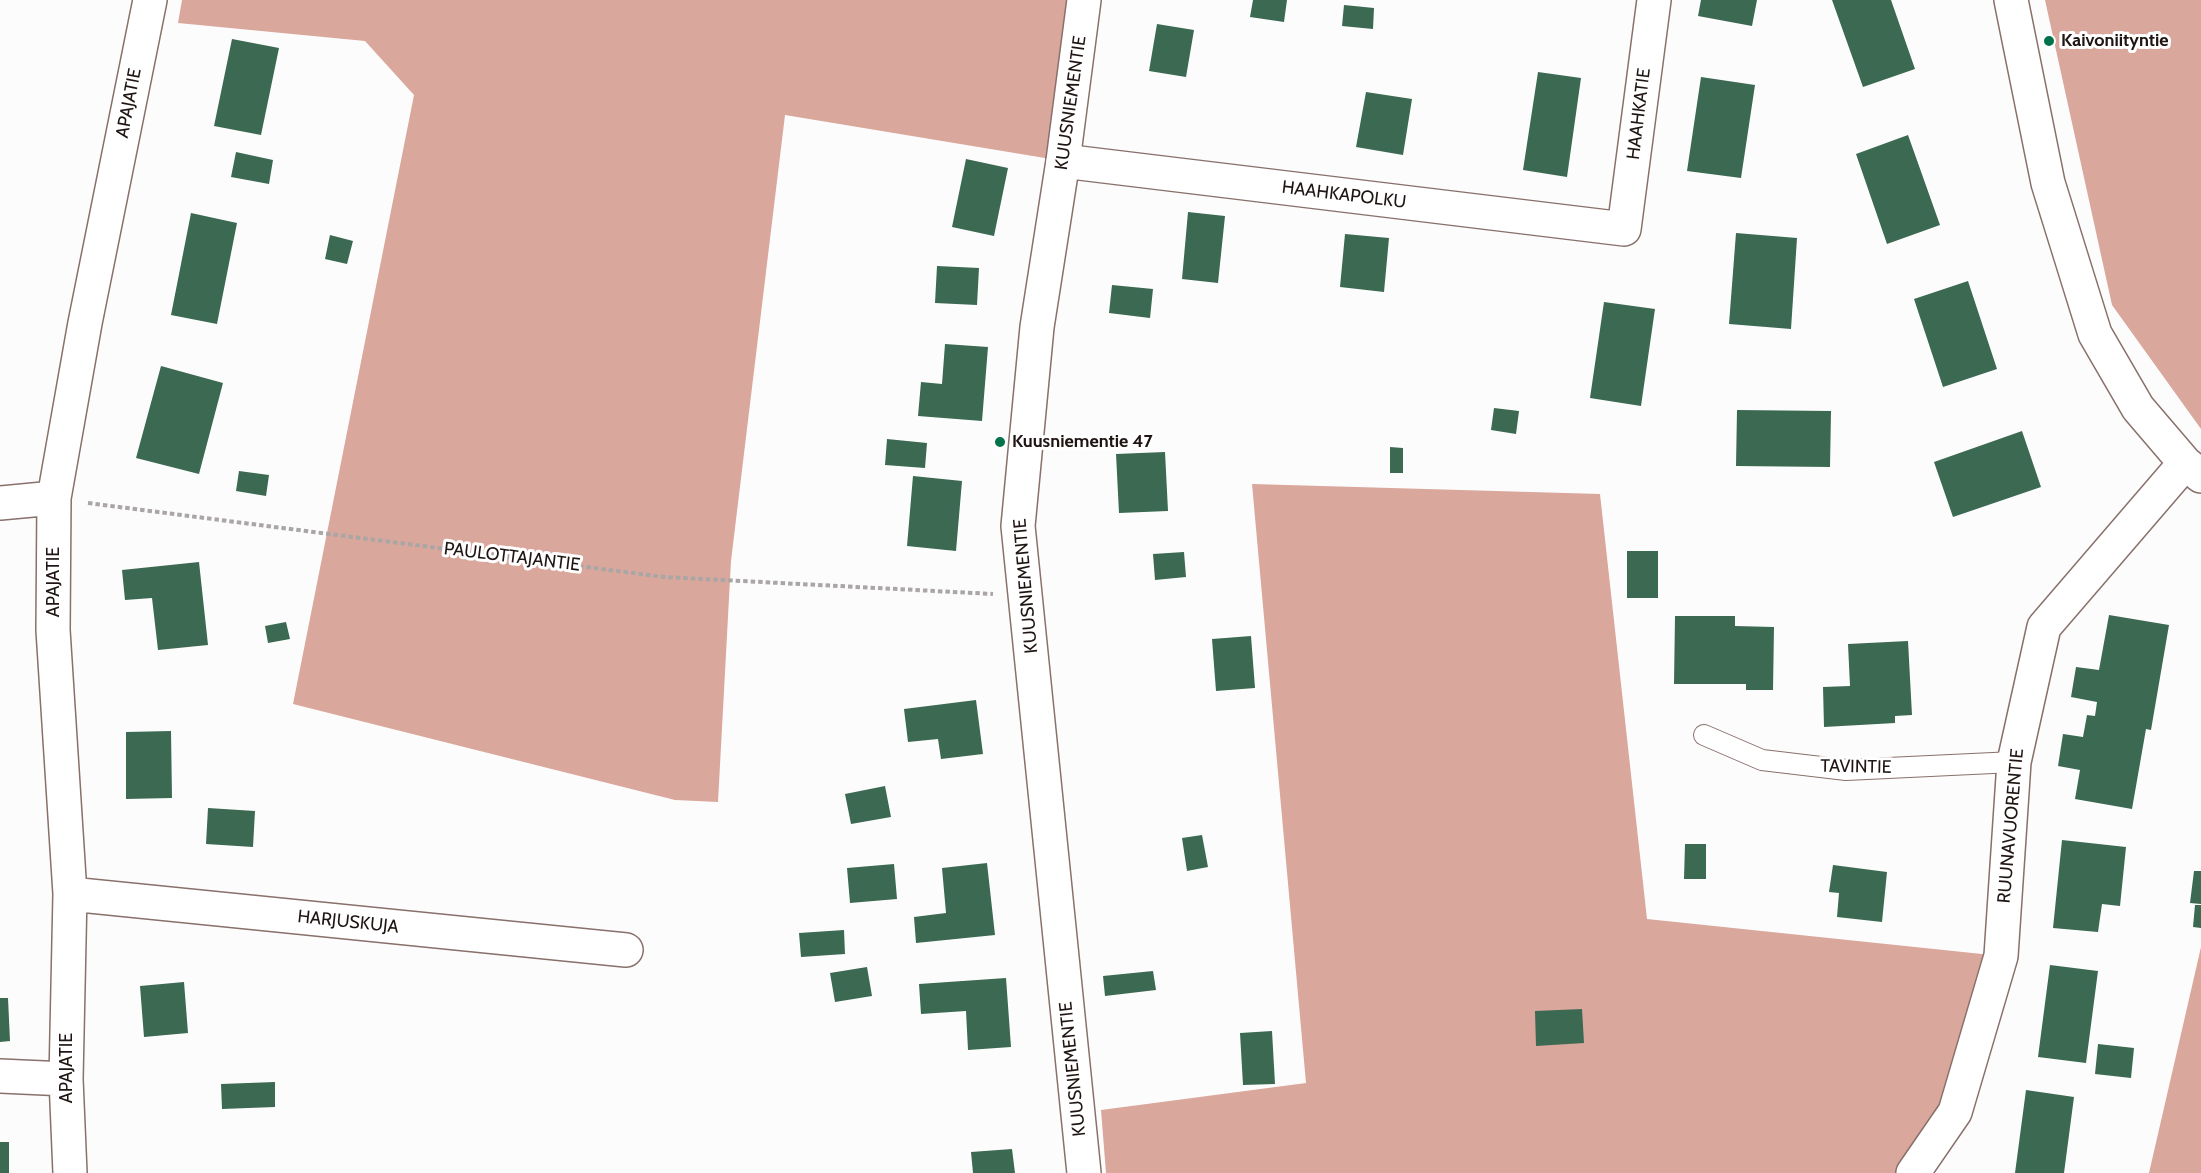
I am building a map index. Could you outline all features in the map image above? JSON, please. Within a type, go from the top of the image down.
[{"type":"street","name":"APAJATIE","points":[[70,1173],[66,1079],[70,894],[54,630],[54,498],[85,324],[150,0]]},
{"type":"street","name":"KUUSNIEMENTIE","points":[[1084,0],[1063,161],[1037,327],[1018,526],[1084,1173]]},
{"type":"street","name":"HAAHKATIE","points":[[1624,229],[1654,0]]},
{"type":"street","points":[[2011,0],[2048,183],[2095,334],[2139,408],[2193,470]]},
{"type":"street","name":"HAAHKAPOLKU","points":[[1063,161],[1624,229]]},
{"type":"street","name":"RUUNAVUORENTIE","points":[[1913,1173],[1955,1112],[2001,956],[2014,762],[2044,627],[2193,470]]},
{"type":"street","points":[[0,503],[54,498]]},
{"type":"street","name":"HARJUSKUJA","points":[[70,894],[626,951]]},
{"type":"street","points":[[0,1076],[66,1079]]},
{"type":"lane","name":"TAVINTIE","points":[[1704,735],[1762,760],[1846,770],[2014,762]]},
{"type":"path","name":"PAULOTTAJANTIE","points":[[54,498],[664,577],[1026,595]]},
{"type":"shaded area","points":[[182,0],[1084,0],[1063,161],[785,115],[731,561],[718,802],[675,800],[293,704],[414,95],[365,41],[178,23]]},
{"type":"shaded area","points":[[2045,0],[2201,0],[2201,429],[2112,305]]},
{"type":"shaded area","points":[[1252,484],[1600,494],[1647,919],[2001,956],[1913,1173],[1106,1173],[1101,1110],[1306,1083]]},
{"type":"shaded area","points":[[2201,947],[2201,1173],[2149,1173]]},
{"type":"building","points":[[1253,0],[1287,0],[1284,22],[1250,17]]},
{"type":"building","points":[[1701,0],[1757,0],[1752,26],[1698,16]]},
{"type":"building","points":[[1832,0],[1891,0],[1915,69],[1863,87]]},
{"type":"building","points":[[1344,5],[1374,8],[1373,29],[1342,26]]},
{"type":"building","points":[[1157,24],[1194,30],[1186,77],[1149,71]]},
{"type":"building","points":[[232,39],[279,48],[261,135],[214,126]]},
{"type":"building","points":[[1538,72],[1581,78],[1567,177],[1523,170]]},
{"type":"building","points":[[1701,77],[1755,85],[1741,178],[1687,171]]},
{"type":"building","points":[[1366,92],[1412,99],[1403,155],[1356,147]]},
{"type":"building","points":[[1908,135],[1940,225],[1887,244],[1856,154]]},
{"type":"building","points":[[236,152],[273,160],[269,184],[231,177]]},
{"type":"building","points":[[966,159],[1008,168],[994,236],[952,227]]},
{"type":"building","points":[[1188,212],[1225,216],[1218,283],[1182,279]]},
{"type":"building","points":[[191,213],[237,223],[217,324],[171,315]]},
{"type":"building","points":[[1736,233],[1797,238],[1791,329],[1729,324]]},
{"type":"building","points":[[1345,234],[1389,238],[1384,292],[1340,287]]},
{"type":"building","points":[[330,235],[353,241],[347,264],[325,259]]},
{"type":"building","points":[[937,266],[979,268],[977,305],[935,303]]},
{"type":"building","points":[[1968,281],[1997,369],[1943,387],[1914,299]]},
{"type":"building","points":[[1112,285],[1153,289],[1150,318],[1109,313]]},
{"type":"building","points":[[1604,302],[1655,309],[1641,406],[1590,398]]},
{"type":"building","points":[[945,344],[988,347],[982,421],[918,416],[921,382],[942,384]]},
{"type":"building","points":[[161,366],[223,383],[199,474],[136,458]]},
{"type":"building","points":[[1494,408],[1519,411],[1516,434],[1491,430]]},
{"type":"building","points":[[1737,410],[1831,411],[1830,467],[1736,466]]},
{"type":"building","points":[[2022,431],[2041,487],[1953,517],[1934,462]]},
{"type":"building","points":[[887,439],[927,443],[925,468],[885,465]]},
{"type":"building","points":[[1390,447],[1403,448],[1403,473],[1390,473]]},
{"type":"building","points":[[1165,452],[1168,511],[1119,513],[1116,454]]},
{"type":"building","points":[[239,471],[269,475],[266,496],[236,491]]},
{"type":"building","points":[[913,476],[962,481],[956,551],[907,546]]},
{"type":"building","points":[[1627,551],[1658,551],[1658,598],[1627,598]]},
{"type":"building","points":[[1184,552],[1186,577],[1155,580],[1153,554]]},
{"type":"building","points":[[199,562],[208,645],[158,650],[152,598],[125,600],[122,570]]},
{"type":"building","points":[[2109,615],[2169,625],[2151,730],[2146,729],[2132,809],[2075,799],[2080,770],[2058,766],[2063,734],[2083,737],[2087,715],[2095,716],[2097,702],[2071,697],[2076,667],[2099,670]]},
{"type":"building","points":[[1675,616],[1735,616],[1735,626],[1774,627],[1773,690],[1746,690],[1746,684],[1674,684]]},
{"type":"building","points":[[286,622],[290,639],[268,643],[265,626]]},
{"type":"building","points":[[1251,636],[1255,688],[1216,691],[1212,639]]},
{"type":"building","points":[[1908,641],[1912,715],[1895,716],[1895,723],[1824,727],[1823,687],[1850,686],[1848,644]]},
{"type":"building","points":[[976,700],[983,754],[941,759],[938,739],[908,742],[904,709]]},
{"type":"building","points":[[171,731],[172,798],[126,799],[126,732]]},
{"type":"building","points":[[885,786],[891,817],[851,824],[845,794]]},
{"type":"building","points":[[208,808],[255,811],[253,847],[206,844]]},
{"type":"building","points":[[1202,835],[1208,867],[1187,871],[1182,838]]},
{"type":"building","points":[[2062,840],[2126,847],[2120,906],[2102,904],[2098,932],[2053,928]]},
{"type":"building","points":[[1685,844],[1706,844],[1706,879],[1684,879]]},
{"type":"building","points":[[987,863],[995,935],[916,943],[914,917],[946,913],[942,868]]},
{"type":"building","points":[[894,864],[897,899],[850,903],[847,868]]},
{"type":"building","points":[[1833,865],[1887,872],[1882,922],[1837,917],[1839,893],[1829,892]]},
{"type":"building","points":[[2194,871],[2201,871],[2201,904],[2190,903]]},
{"type":"building","points":[[2195,905],[2201,905],[2201,928],[2193,927]]},
{"type":"building","points":[[844,930],[845,954],[801,957],[799,933]]},
{"type":"building","points":[[2050,965],[2098,971],[2086,1063],[2038,1057]]},
{"type":"building","points":[[867,967],[872,996],[835,1002],[830,973]]},
{"type":"building","points":[[1153,971],[1156,990],[1105,996],[1103,976]]},
{"type":"building","points":[[1006,978],[1011,1047],[968,1050],[966,1011],[921,1014],[919,984]]},
{"type":"building","points":[[184,982],[188,1033],[144,1037],[140,986]]},
{"type":"building","points":[[0,998],[8,998],[10,1041],[0,1042]]},
{"type":"building","points":[[1582,1009],[1584,1043],[1536,1046],[1535,1011]]},
{"type":"building","points":[[1272,1031],[1275,1084],[1243,1085],[1240,1033]]},
{"type":"building","points":[[2098,1044],[2134,1048],[2131,1078],[2095,1074]]},
{"type":"building","points":[[275,1082],[275,1107],[222,1109],[221,1084]]},
{"type":"building","points":[[2026,1090],[2074,1097],[2064,1173],[2015,1173]]},
{"type":"building","points":[[0,1142],[9,1142],[9,1173],[0,1173]]},
{"type":"building","points":[[1012,1149],[1015,1173],[973,1173],[971,1152]]},
{"type":"place","name":"Kaivoniityntie","points":[[2049,41]]},
{"type":"place","name":"Kuusniementie 47","points":[[1000,442]]}]
